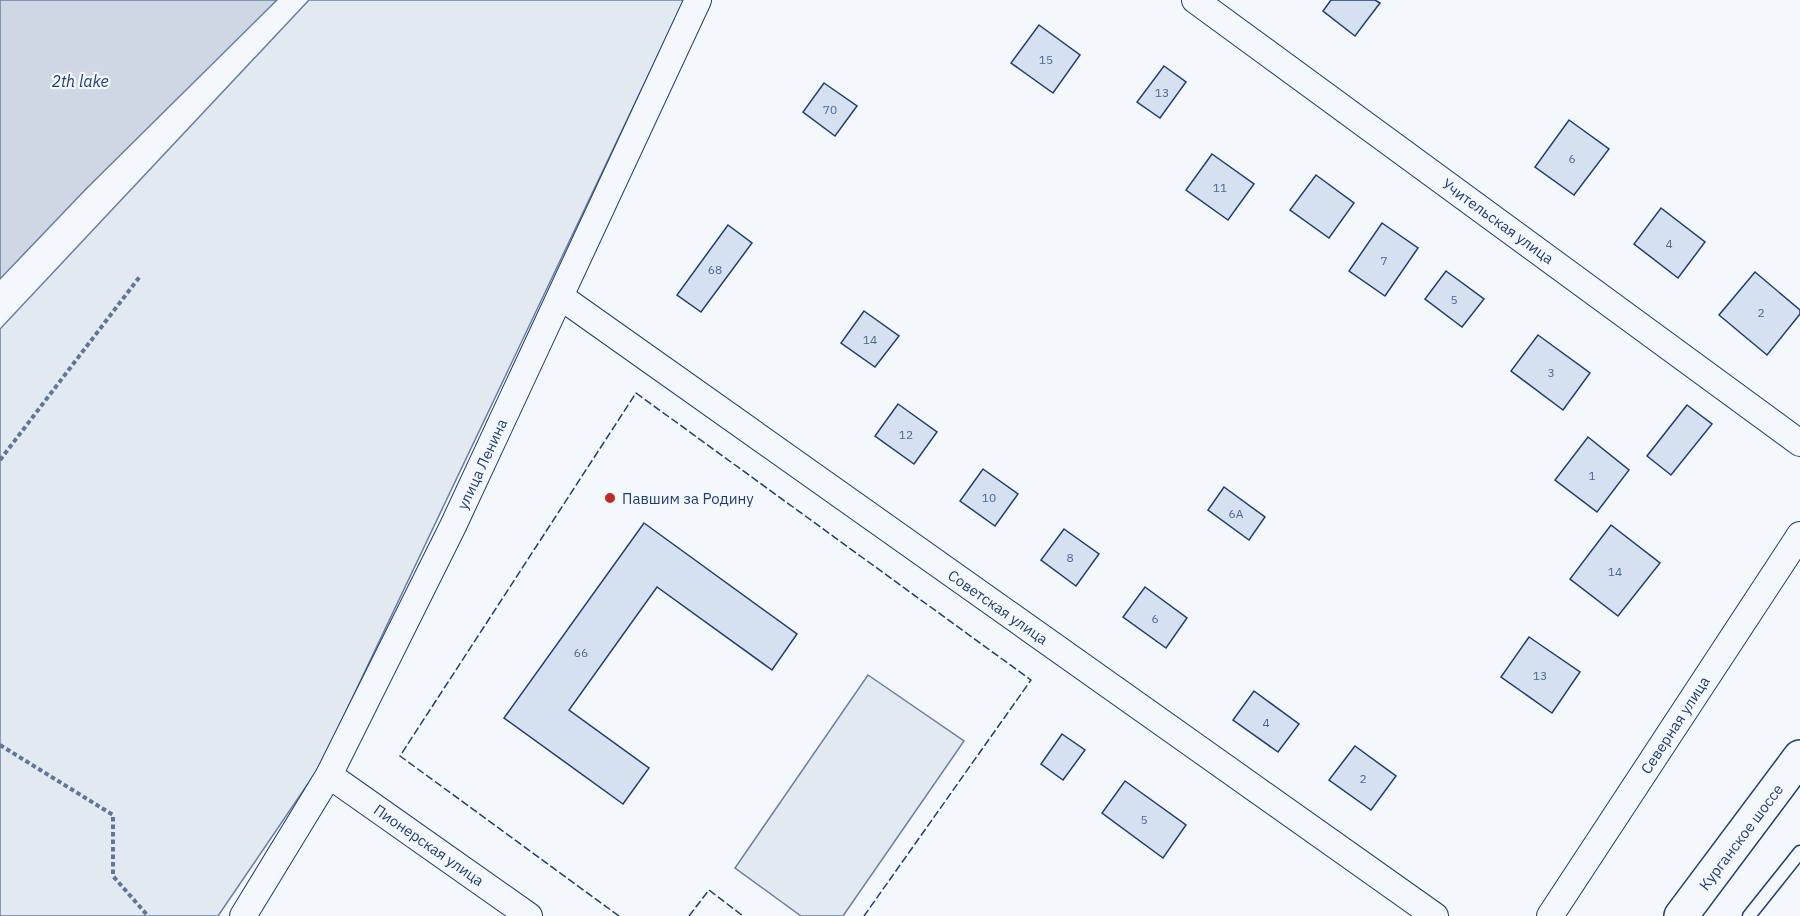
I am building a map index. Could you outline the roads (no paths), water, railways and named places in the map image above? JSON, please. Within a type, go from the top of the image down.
[{"type":"main road","name":"Курганское шоссе","points":[[1681,916],[1800,757]]},
{"type":"street","name":"улица Ленина","points":[[243,916],[329,775],[453,526],[698,0]]},
{"type":"street","name":"Учительская улица","points":[[1196,0],[1800,443]]},
{"type":"street","name":"Советская улица","points":[[561,297],[1436,916]]},
{"type":"street","name":"Северная улица","points":[[1550,916],[1800,535]]},
{"type":"street","name":"Пионерская улица","points":[[329,775],[529,916]]},
{"type":"lane","points":[[1749,916],[1800,852]]},
{"type":"water","name":"2th lake","points":[[0,0],[277,0],[85,190],[0,279]]},
{"type":"place","name":"Павшим за Родину","points":[[610,498]]}]
